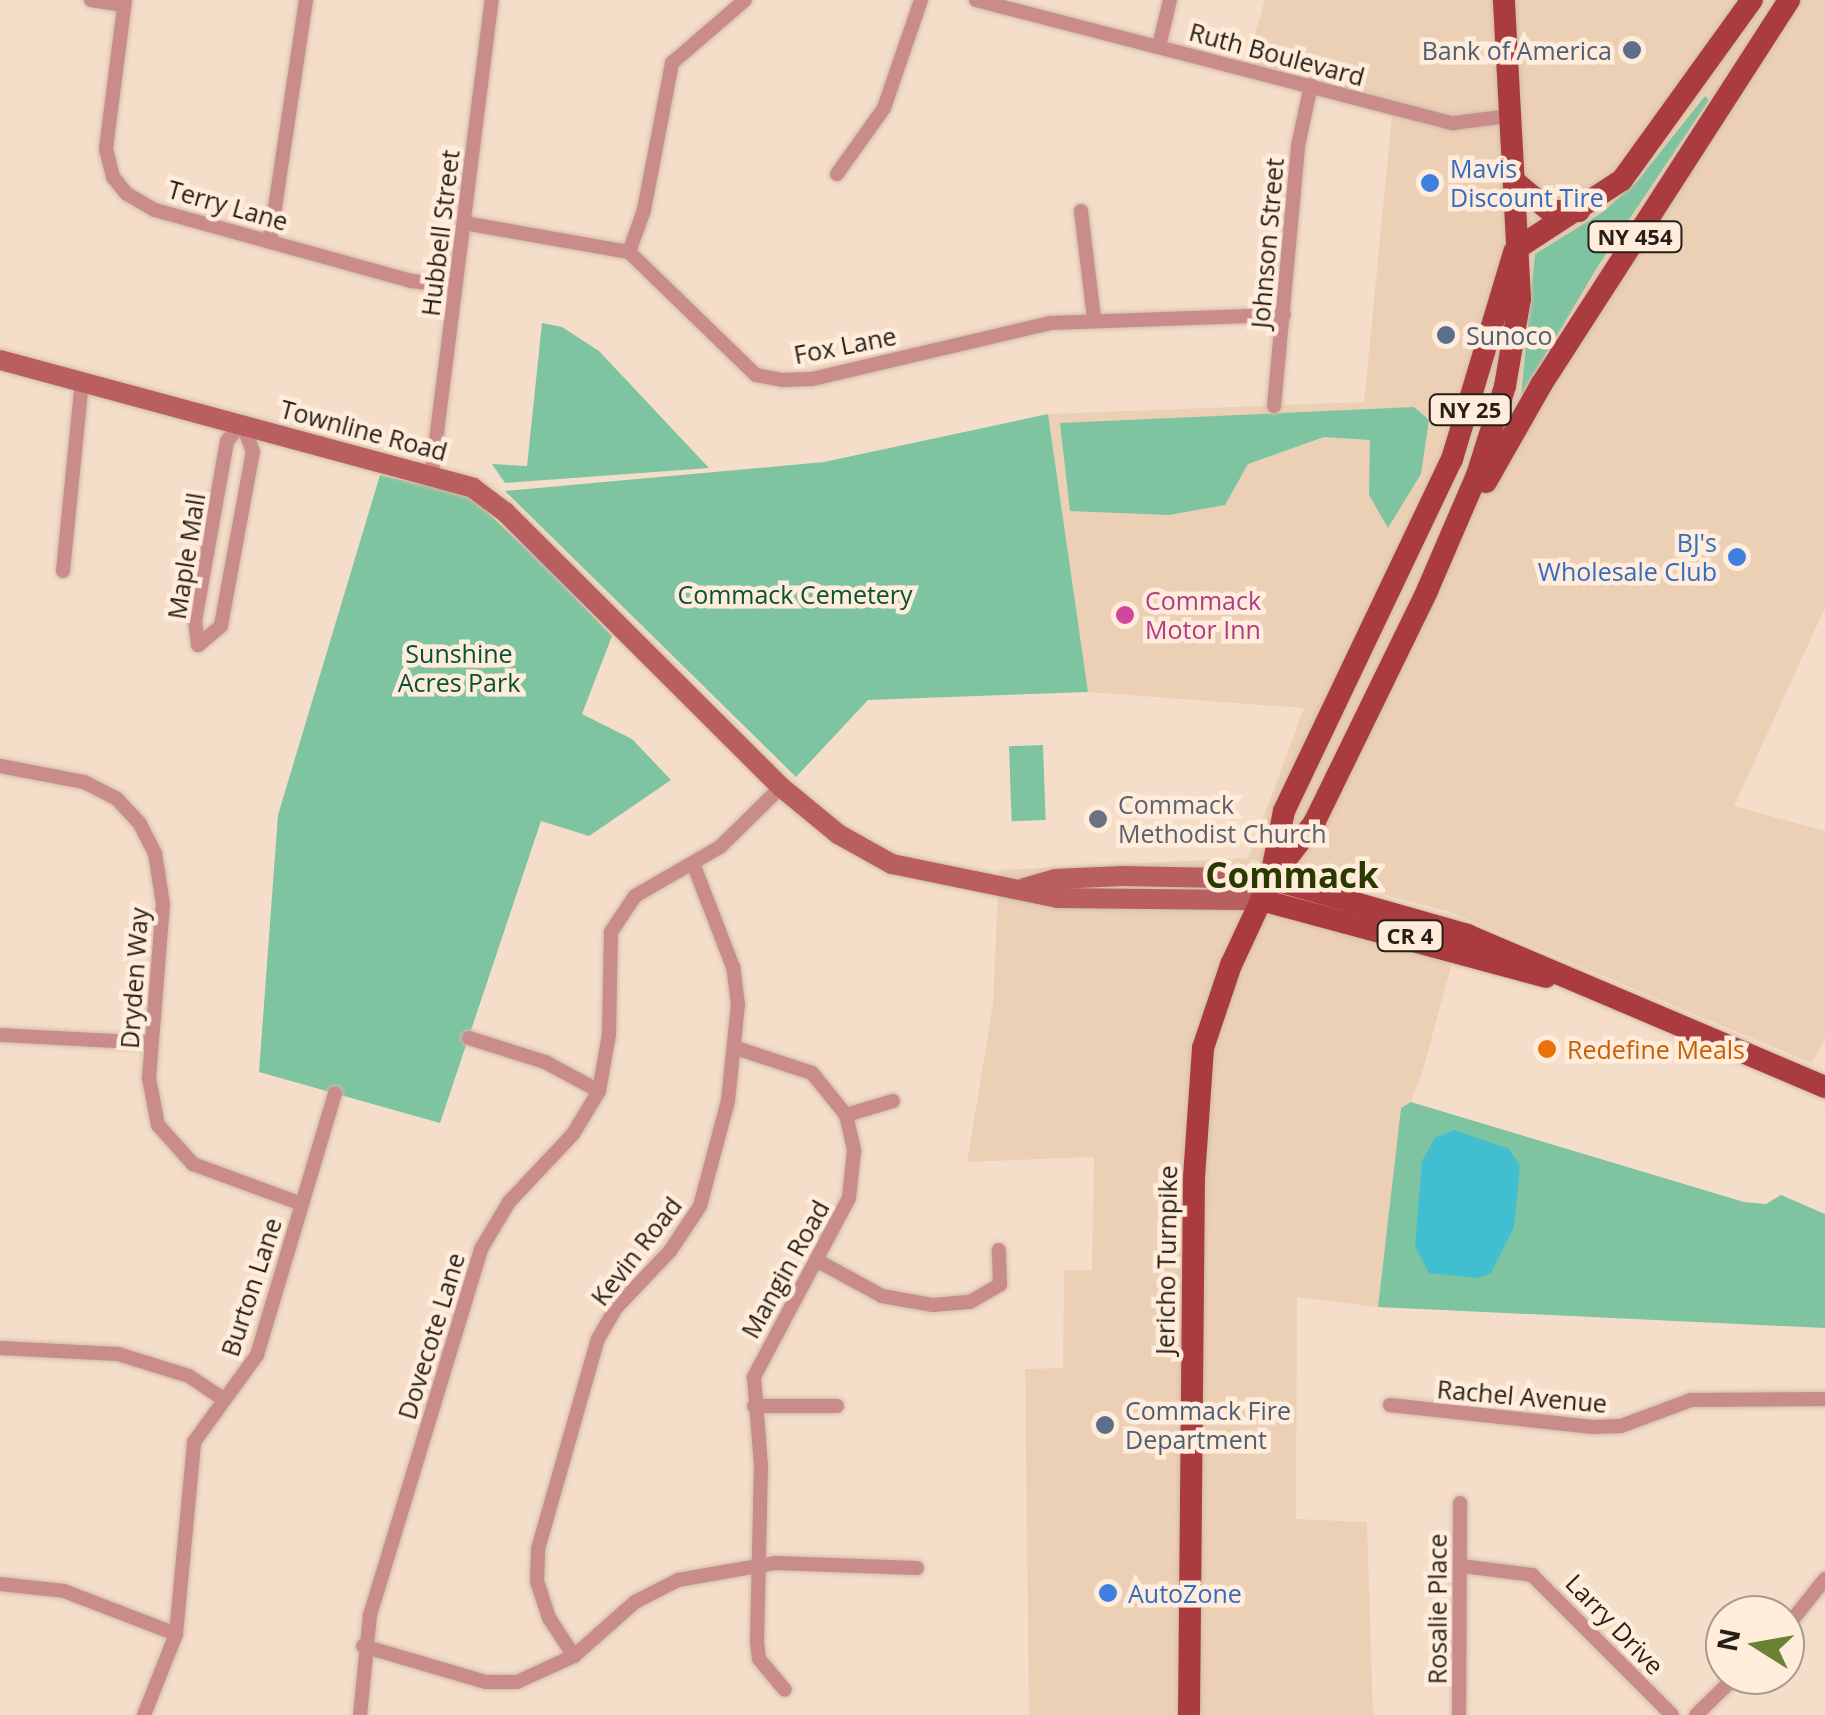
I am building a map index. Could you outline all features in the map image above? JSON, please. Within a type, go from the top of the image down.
[{"type":"main road","name":"Jericho Turnpike","points":[[1266,890],[1314,822],[1432,577],[1506,386],[1520,298],[1504,0]]},
{"type":"main road","name":"NY 454","points":[[1516,249],[1583,210],[1640,161],[1752,0]]},
{"type":"main road","name":"NY 454","points":[[1452,530],[1789,0]]},
{"type":"main road","points":[[1514,181],[1550,211],[1583,210]]},
{"type":"main road","name":"Jericho Turnpike","points":[[1189,1715],[1199,1086],[1207,1034],[1266,890],[1284,811],[1406,566],[1476,392],[1498,292],[1516,249]]},
{"type":"main road","name":"Townline Road","points":[[0,360],[432,472],[473,488],[505,512],[781,787]]},
{"type":"main road","points":[[1432,577],[1429,552],[1466,468],[1476,392]]},
{"type":"main road","points":[[1399,643],[1406,566]]},
{"type":"main road","points":[[1362,654],[1387,667],[1387,605]]},
{"type":"main road","name":"CR 4","points":[[781,787],[838,834],[892,864],[980,887],[1022,889],[1056,879],[1123,876],[1266,890],[1429,922],[1519,955],[1558,977],[1825,1088]]},
{"type":"street","points":[[91,0],[124,2]]},
{"type":"street","points":[[270,240],[306,0]]},
{"type":"street","name":"Hubbell Street","points":[[432,472],[492,0]]},
{"type":"street","points":[[464,223],[629,252],[644,210],[672,63],[744,0]]},
{"type":"street","points":[[836,174],[884,108],[922,0]]},
{"type":"street","name":"Ruth Boulevard","points":[[976,0],[1454,123],[1510,116]]},
{"type":"street","points":[[1158,46],[1170,0]]},
{"type":"street","name":"Terry Lane","points":[[124,2],[106,149],[113,176],[156,210],[412,281],[456,286]]},
{"type":"street","name":"Johnson Street","points":[[1274,406],[1298,146],[1311,85]]},
{"type":"street","points":[[1081,211],[1094,318]]},
{"type":"street","name":"Fox Lane","points":[[629,252],[756,375],[782,380],[812,380],[988,336],[1094,318],[1284,315]]},
{"type":"street","points":[[63,571],[82,382]]},
{"type":"street","name":"Maple Mall","points":[[242,422],[252,450],[221,626],[198,645],[195,620],[228,441],[242,422]]},
{"type":"street","name":"Dryden Way","points":[[0,766],[84,782],[117,799],[140,824],[154,853],[163,904],[151,1044],[151,1105],[169,1144],[222,1178],[302,1204]]},
{"type":"street","name":"Dovecote Lane","points":[[360,1715],[363,1646],[481,1249],[509,1202],[572,1134],[599,1091],[608,1034],[611,932],[635,896],[694,866],[781,787]]},
{"type":"street","name":"Kevin Road","points":[[574,1656],[549,1618],[537,1582],[538,1550],[598,1339],[700,1206],[720,1141],[736,1048],[733,967],[694,866]]},
{"type":"street","points":[[0,1035],[151,1044]]},
{"type":"street","points":[[468,1038],[545,1062],[599,1091]]},
{"type":"street","points":[[736,1048],[812,1073],[846,1115],[892,1101]]},
{"type":"street","name":"Burton Lane","points":[[144,1715],[176,1634],[188,1468],[194,1442],[257,1354],[334,1094]]},
{"type":"street","name":"Mangin Road","points":[[785,1690],[759,1659],[762,1465],[754,1377],[766,1344],[837,1226],[854,1176],[846,1115]]},
{"type":"street","points":[[816,1260],[882,1296],[932,1305],[970,1302],[1000,1285],[999,1250]]},
{"type":"street","points":[[0,1348],[118,1354],[189,1376],[222,1398]]},
{"type":"street","name":"Rachel Avenue","points":[[1390,1406],[1593,1427],[1621,1426],[1691,1400],[1825,1399]]},
{"type":"street","points":[[754,1406],[837,1406]]},
{"type":"street","name":"Rosalie Place","points":[[1459,1715],[1460,1503]]},
{"type":"street","points":[[363,1646],[486,1682],[517,1682],[574,1656],[656,1589],[758,1565],[917,1568]]},
{"type":"street","name":"Larry Drive","points":[[1462,1566],[1532,1575],[1672,1715]]},
{"type":"street","points":[[1805,1604],[1825,1579]]},
{"type":"street","points":[[0,1584],[64,1590],[176,1634]]},
{"type":"street","points":[[1696,1715],[1717,1695]]},
{"type":"shaded area","points":[[1265,0],[1825,0],[1825,608],[1734,806],[1825,831],[1825,1039],[1812,1063],[1450,912],[1249,859],[1273,902],[1453,959],[1423,1070],[1411,1102],[1401,1109],[1378,1307],[1297,1297],[1296,1519],[1367,1522],[1373,1715],[1029,1715],[1025,1369],[1063,1368],[1064,1270],[1092,1270],[1094,1157],[967,1162],[993,1004],[999,870],[1248,858],[1304,708],[1088,692],[1048,414],[1364,402],[1392,116],[1243,75]]},
{"type":"green space","points":[[1705,96],[1709,100],[1598,266],[1521,396],[1535,254],[1603,212],[1639,179]]},
{"type":"green space","points":[[542,323],[562,327],[599,351],[709,468],[505,483],[492,464],[527,466]]},
{"type":"green space","points":[[1414,407],[1429,420],[1421,474],[1388,528],[1369,495],[1370,440],[1324,437],[1248,464],[1225,505],[1169,515],[1070,511],[1060,423]]},
{"type":"green space","name":"Commack Cemetery","points":[[1048,414],[1088,692],[868,700],[796,777],[505,491],[824,462]]},
{"type":"green space","name":"Sunshine Acres Park","points":[[380,475],[470,496],[612,636],[582,714],[632,739],[671,780],[589,836],[541,821],[440,1123],[259,1072],[278,815]]},
{"type":"green space","points":[[1043,745],[1046,820],[1012,821],[1009,746]]},
{"type":"green space","points":[[1411,1102],[1744,1202],[1766,1204],[1781,1195],[1825,1214],[1825,1328],[1378,1307],[1401,1108]]},
{"type":"water","points":[[1454,1130],[1509,1149],[1520,1166],[1514,1227],[1491,1273],[1477,1278],[1429,1273],[1415,1246],[1422,1161],[1435,1138]]},
{"type":"place","name":"Bank of America","points":[[1632,50]]},
{"type":"place","name":"Mavis Discount Tire","points":[[1430,183]]},
{"type":"place","name":"Sunoco","points":[[1446,335]]},
{"type":"place","name":"BJ's Wholesale Club","points":[[1737,557]]},
{"type":"place","name":"Commack Motor Inn","points":[[1125,615]]},
{"type":"place","name":"Commack Methodist Church","points":[[1098,819]]},
{"type":"place","name":"Redefine Meals","points":[[1547,1049]]},
{"type":"place","name":"Commack Fire Department","points":[[1105,1425]]},
{"type":"place","name":"AutoZone","points":[[1108,1593]]},
{"type":"district","name":"Commack","points":[[1292,875]]}]
